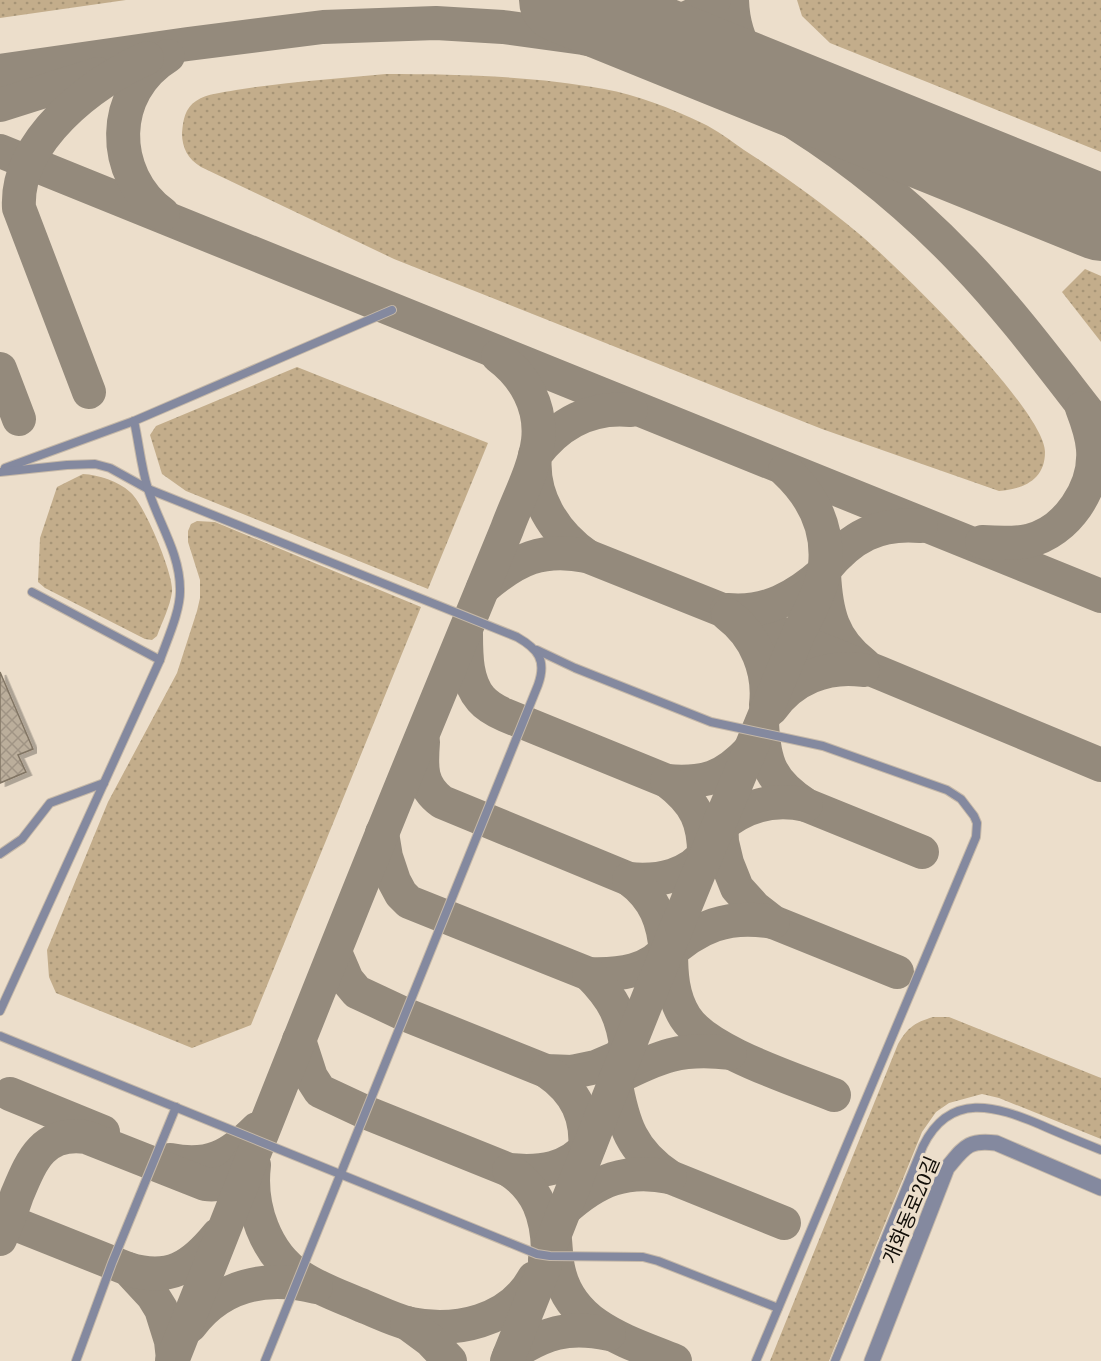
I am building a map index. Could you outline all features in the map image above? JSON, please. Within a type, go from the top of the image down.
[{"type":"street","name":"개화동로20길","points":[[872,1361],[947,1168],[970,1144],[981,1141],[996,1143],[1101,1188]]},
{"type":"lane","points":[[0,471],[134,421],[392,310]]},
{"type":"lane","points":[[0,1011],[160,660],[178,603],[180,589],[169,539],[148,489],[134,421]]},
{"type":"lane","points":[[0,471],[95,464],[110,468],[148,489],[517,638],[575,668],[711,722],[823,746],[947,790],[961,799],[974,816],[977,824],[976,837],[756,1361]]},
{"type":"lane","points":[[32,592],[160,660]]},
{"type":"lane","points":[[265,1361],[538,685],[542,669],[535,649]]},
{"type":"lane","points":[[0,854],[22,839],[50,803],[104,783]]},
{"type":"lane","points":[[0,1036],[537,1254],[642,1257],[658,1261],[778,1308]]},
{"type":"lane","points":[[76,1361],[112,1263],[176,1107]]},
{"type":"lane","points":[[835,1361],[923,1146],[932,1129],[941,1120],[965,1109],[994,1108],[1010,1112],[1101,1150]]},
{"type":"shaded area","points":[[0,0],[126,0],[0,18]]},
{"type":"shaded area","points":[[797,0],[1101,0],[1101,152],[830,43],[802,16]]},
{"type":"shaded area","points":[[386,74],[495,77],[551,81],[604,89],[654,103],[713,129],[788,179],[844,222],[903,274],[965,338],[1021,404],[1038,432],[1045,452],[1044,462],[1037,477],[1016,488],[999,491],[822,429],[394,259],[201,167],[189,157],[183,144],[185,115],[192,104],[205,96],[273,85]]},
{"type":"shaded area","points":[[1085,269],[1101,276],[1101,342],[1062,292]]},
{"type":"shaded area","points":[[297,367],[488,443],[428,589],[186,491],[162,474],[150,435],[156,426]]},
{"type":"shaded area","points":[[83,474],[108,479],[130,492],[143,510],[157,540],[168,571],[172,592],[157,636],[152,640],[145,639],[45,588],[38,582],[40,538],[57,487]]},
{"type":"shaded area","points":[[197,521],[215,522],[421,607],[251,1025],[192,1048],[56,993],[49,977],[47,950],[108,802],[177,673],[200,598],[200,580],[188,542],[188,531],[191,524]]},
{"type":"shaded area","points":[[933,1017],[949,1017],[1101,1078],[1101,1139],[999,1098],[982,1094],[949,1103],[936,1112],[922,1132],[829,1361],[770,1361],[898,1044],[912,1026]]},
{"type":"building","points":[[0,672],[33,749],[18,755],[26,772],[0,783]]},
{"type":"taxiway","points":[[623,25],[648,26],[672,23],[704,9],[714,0]]},
{"type":"taxiway","points":[[732,0],[735,25],[743,47],[756,67],[773,84]]},
{"type":"taxiway","points":[[0,71],[323,27],[436,23],[503,27],[583,38],[640,49],[835,109]]},
{"type":"taxiway","points":[[163,214],[145,197],[133,178],[125,156],[123,134],[126,111],[135,90],[149,71],[168,56]]},
{"type":"taxiway","points":[[89,392],[19,208],[21,183],[30,160],[43,137],[61,117],[103,82],[147,58]]},
{"type":"taxiway","points":[[0,105],[98,74]]},
{"type":"taxiway","points":[[751,97],[836,151],[915,214],[963,261],[999,301],[1101,429]]},
{"type":"taxiway","points":[[0,151],[1101,596]]},
{"type":"taxiway","points":[[172,1361],[361,884],[533,463],[539,428],[534,404],[524,383],[498,356]]},
{"type":"taxiway","points":[[0,369],[19,419]]},
{"type":"taxiway","points":[[982,542],[1017,543],[1042,536],[1055,528],[1076,506],[1090,479],[1093,464],[1092,438],[1082,408]]},
{"type":"taxiway","points":[[587,556],[564,536],[547,512],[537,485],[535,455],[554,434],[577,419],[602,411],[631,410]]},
{"type":"taxiway","points":[[507,1361],[663,961],[820,586],[826,552],[821,525],[804,490],[785,470]]},
{"type":"taxiway","points":[[825,569],[845,548],[867,534],[892,527],[921,526]]},
{"type":"taxiway","points":[[483,588],[507,570],[531,558],[557,553],[587,556],[880,673],[1101,765]]},
{"type":"taxiway","points":[[727,610],[755,609],[780,602],[803,589],[824,572]]},
{"type":"taxiway","points":[[824,574],[829,613],[833,624],[845,645],[864,664]]},
{"type":"taxiway","points":[[728,615],[746,633],[759,655],[766,680],[766,705]]},
{"type":"taxiway","points":[[466,634],[466,651],[472,685],[483,702],[505,715],[667,781],[692,781],[713,777],[731,767],[750,750]]},
{"type":"taxiway","points":[[771,709],[789,690],[811,676],[836,670],[863,670]]},
{"type":"taxiway","points":[[762,723],[765,750],[772,771],[777,780],[794,797],[806,805],[922,852]]},
{"type":"taxiway","points":[[423,742],[422,768],[426,783],[442,802],[629,879],[640,880],[673,875],[692,866],[708,850]]},
{"type":"taxiway","points":[[667,781],[685,797],[697,814],[703,834],[704,859]]},
{"type":"taxiway","points":[[717,829],[737,814],[758,805],[781,802],[806,805]]},
{"type":"taxiway","points":[[721,818],[722,842],[727,863],[737,888],[755,908],[773,922],[897,972]]},
{"type":"taxiway","points":[[382,833],[386,857],[394,881],[401,894],[409,902],[589,974],[612,974],[644,967],[662,955],[669,946]]},
{"type":"taxiway","points":[[629,879],[652,903],[663,931],[666,954]]},
{"type":"taxiway","points":[[665,957],[689,937],[714,925],[742,920],[773,922]]},
{"type":"taxiway","points":[[671,950],[672,976],[677,1001],[685,1017],[696,1030],[712,1042],[753,1063],[834,1095]]},
{"type":"taxiway","points":[[335,952],[347,980],[357,992],[404,1014],[546,1071],[572,1072],[596,1067],[617,1058],[629,1045]]},
{"type":"taxiway","points":[[589,974],[616,1009],[623,1029],[627,1052]]},
{"type":"taxiway","points":[[299,1040],[311,1077],[320,1091],[365,1112],[509,1170],[532,1171],[553,1168],[572,1159],[590,1144]]},
{"type":"taxiway","points":[[616,1078],[658,1059],[684,1052],[730,1053]]},
{"type":"taxiway","points":[[546,1071],[566,1088],[578,1106],[585,1128],[585,1153]]},
{"type":"taxiway","points":[[615,1080],[621,1110],[631,1135],[646,1157],[657,1167],[670,1177],[784,1223]]},
{"type":"taxiway","points":[[10,1094],[103,1132]]},
{"type":"taxiway","points":[[170,1160],[196,1162],[218,1158],[228,1153],[257,1129]]},
{"type":"taxiway","points":[[0,1239],[33,1161],[40,1151],[59,1139],[71,1136],[86,1137],[205,1184],[219,1184],[232,1179],[250,1158]]},
{"type":"taxiway","points":[[254,1165],[254,1197],[257,1212],[262,1228],[278,1256],[288,1267],[309,1282],[386,1316],[410,1324],[445,1327],[480,1321],[511,1305],[524,1293],[534,1278]]},
{"type":"taxiway","points":[[509,1170],[527,1186],[539,1204],[546,1226],[548,1250]]},
{"type":"taxiway","points":[[564,1210],[588,1191],[613,1179],[640,1174],[670,1177]]},
{"type":"taxiway","points":[[0,1218],[128,1269],[153,1296],[161,1309],[171,1341],[173,1359]]},
{"type":"taxiway","points":[[128,1269],[156,1274],[179,1269],[199,1256],[218,1235]]},
{"type":"taxiway","points":[[555,1240],[559,1272],[566,1291],[576,1306],[605,1330],[675,1361]]},
{"type":"taxiway","points":[[190,1326],[216,1300],[246,1286],[280,1282],[316,1287]]},
{"type":"taxiway","points":[[407,1323],[430,1340],[450,1361]]},
{"type":"taxiway","points":[[509,1356],[534,1342],[557,1333],[581,1330],[609,1334]]},
{"type":"runway","points":[[562,0],[1101,218]]}]
